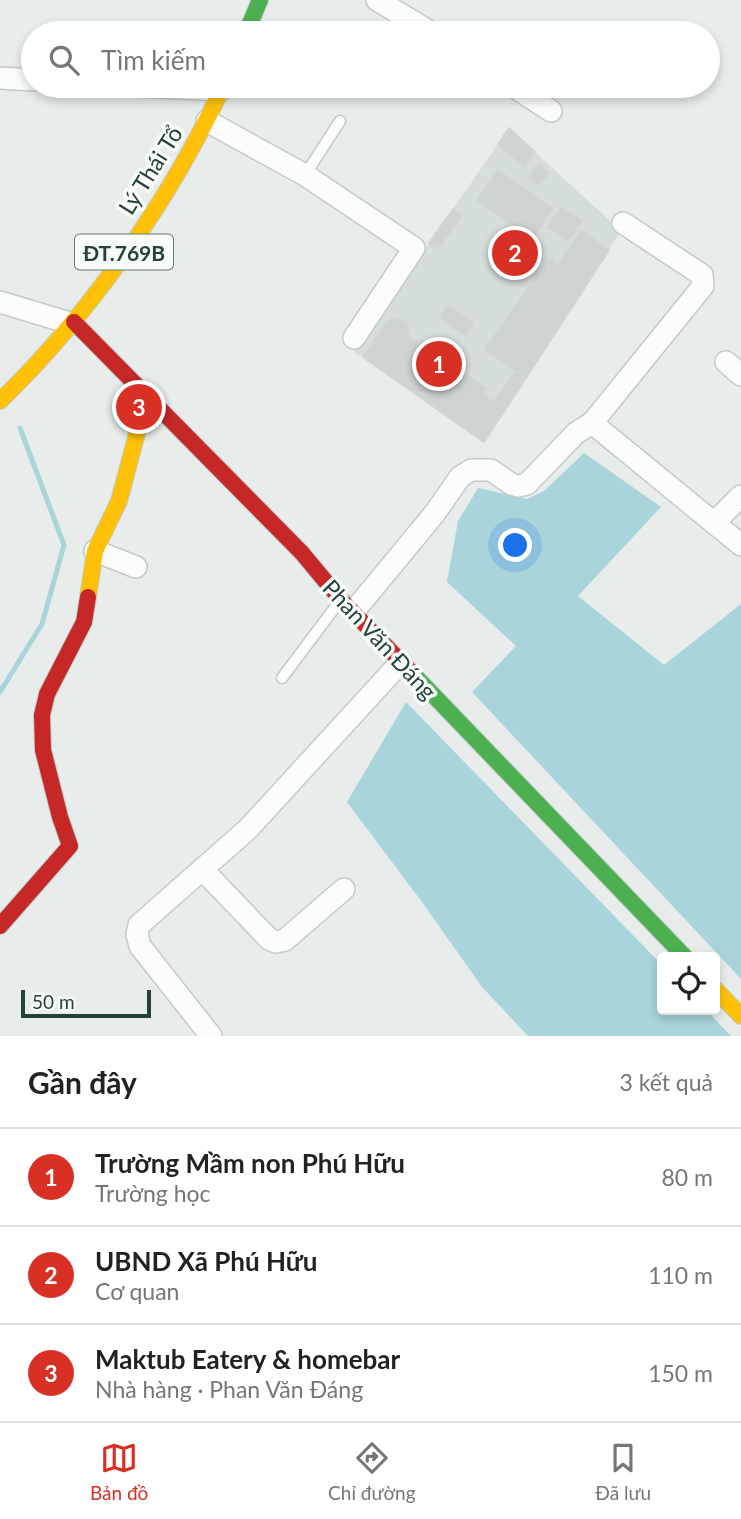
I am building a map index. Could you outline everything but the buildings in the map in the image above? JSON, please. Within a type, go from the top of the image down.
[{"type":"street","points":[[251,21],[260,0]]},
{"type":"street","points":[[377,0],[412,21]]},
{"type":"street","points":[[0,78],[21,79]]},
{"type":"street","name":"Lý Thái Tổ","points":[[0,401],[74,323],[145,224],[207,121],[217,98]]},
{"type":"street","points":[[531,98],[551,111]]},
{"type":"street","points":[[207,121],[304,175],[414,248],[354,338]]},
{"type":"street","points":[[347,605],[435,513],[460,477],[471,470],[491,470],[511,484],[527,484],[576,433],[592,423],[703,286],[702,275],[623,223]]},
{"type":"street","name":"Phan Văn Đáng","points":[[0,302],[74,323],[302,554],[401,662],[680,952]]},
{"type":"street","points":[[0,926],[70,846],[43,750],[42,715],[47,694],[84,622],[94,551],[119,502],[147,396]]},
{"type":"street","points":[[592,423],[741,545]]},
{"type":"street","points":[[714,523],[741,496]]},
{"type":"street","points":[[94,551],[136,567]]},
{"type":"street","points":[[211,1036],[140,946],[137,934],[139,925],[248,828],[401,662]]},
{"type":"street","points":[[202,869],[269,939],[276,942],[285,940],[344,888]]},
{"type":"street","points":[[720,994],[741,1016]]},
{"type":"lane","points":[[304,175],[341,121]]},
{"type":"lane","points":[[282,678],[347,605]]},
{"type":"shaded area","points":[[509,128],[621,231],[484,442],[354,352]]},
{"type":"water","points":[[584,453],[661,507],[578,596],[664,665],[741,604],[741,979],[720,957],[720,952],[716,952],[472,692],[516,646],[447,582],[458,521],[478,488],[527,499],[544,491]]},
{"type":"water","points":[[406,702],[657,960],[657,1015],[711,1015],[731,1036],[528,1036],[482,987],[347,802]]},
{"type":"waterway","points":[[0,692],[42,624],[64,545],[20,428]]},
{"type":"traffic: fast","points":[[251,21],[260,0]]},
{"type":"traffic: fast","points":[[413,674],[680,952]]},
{"type":"traffic: slow","points":[[0,401],[65,331],[125,254],[179,171],[217,98]]},
{"type":"traffic: slow","points":[[88,597],[95,551],[119,501],[147,396]]},
{"type":"traffic: slow","points":[[720,994],[741,1016]]},
{"type":"traffic: jam","points":[[74,322],[302,553],[341,600],[413,674]]},
{"type":"traffic: jam","points":[[0,926],[70,846],[43,750],[42,715],[47,694],[84,622],[88,597]]},
{"type":"place","name":"UBND Xã Phú Hữu","points":[[515,253]]},
{"type":"place","name":"Trường Mầm non Phú Hữu","points":[[439,364]]},
{"type":"place","name":"Maktub Eatery & homebar","points":[[139,407]]}]
